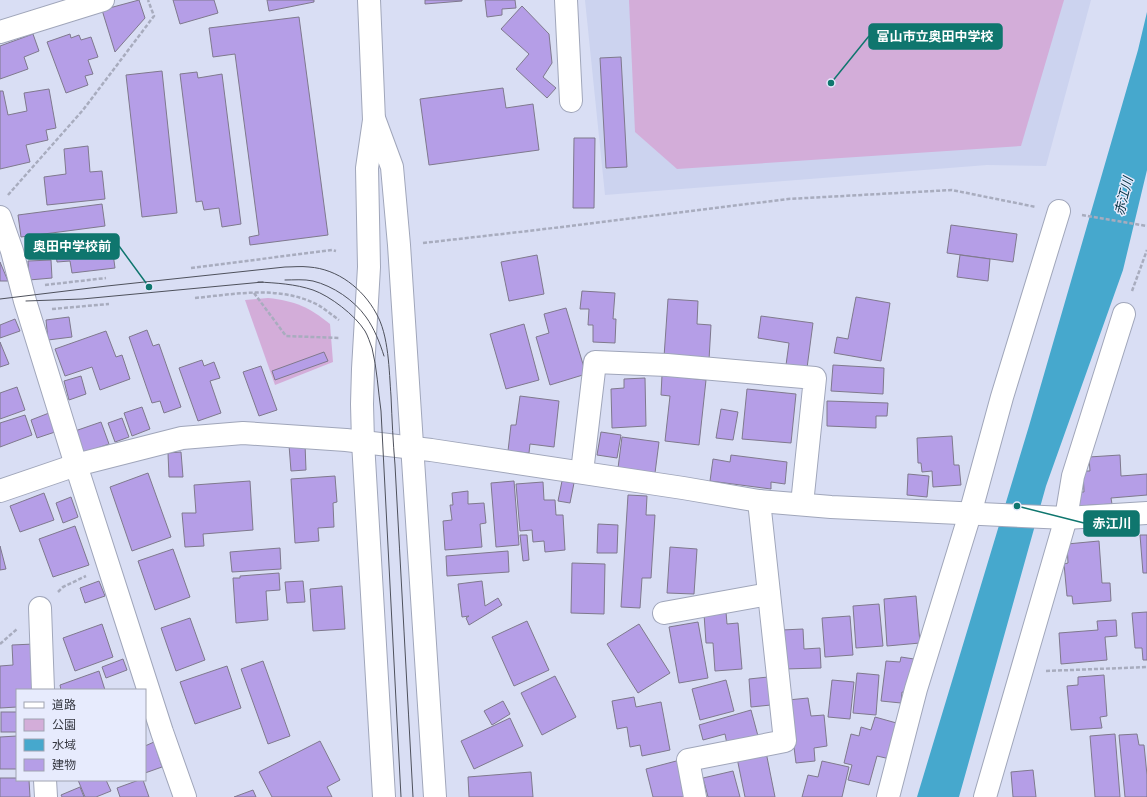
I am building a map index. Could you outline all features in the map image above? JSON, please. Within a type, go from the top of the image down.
[{"type":"street","points":[[0,32],[103,0]]},
{"type":"street","points":[[369,0],[374,120],[368,168],[369,267],[362,404],[384,797]]},
{"type":"street","points":[[566,0],[571,101]]},
{"type":"street","points":[[374,120],[392,166],[399,245],[435,797]]},
{"type":"street","points":[[3,208],[12,251],[28,311],[76,465],[141,689]]},
{"type":"street","points":[[888,797],[916,689],[970,514],[1002,397],[1068,213]]},
{"type":"street","points":[[984,797],[1021,672],[1058,517],[1073,476],[1124,314]]},
{"type":"street","points":[[582,472],[595,362],[667,365],[815,378],[802,504]]},
{"type":"street","points":[[0,492],[76,465],[182,438],[243,433],[363,442],[438,451],[582,472],[759,501],[970,514],[1058,517],[1147,513]]},
{"type":"street","points":[[695,797],[688,760],[785,741],[759,501]]},
{"type":"street","points":[[664,613],[769,594]]},
{"type":"street","points":[[40,608],[43,689]]},
{"type":"street","points":[[146,707],[154,735],[185,797]]},
{"type":"street","points":[[45,781],[46,797]]},
{"type":"path","points":[[3,208],[83,110],[154,16],[148,0]]},
{"type":"path","points":[[399,245],[537,230],[788,199],[952,190],[1068,213],[1147,226]]},
{"type":"path","points":[[191,268],[332,250],[336,251]]},
{"type":"path","points":[[1124,314],[1147,250]]},
{"type":"path","points":[[22,288],[106,278]]},
{"type":"path","points":[[254,293],[286,336],[340,338]]},
{"type":"path","points":[[196,298],[254,293],[276,293],[299,298],[319,306],[338,320]]},
{"type":"path","points":[[28,311],[109,304]]},
{"type":"path","points":[[1021,672],[1147,667]]},
{"type":"shaded area","points":[[585,0],[1091,0],[1046,166],[987,165],[605,195]]},
{"type":"green space","points":[[629,0],[1064,0],[1021,146],[677,169],[635,132]]},
{"type":"green space","points":[[268,298],[294,303],[315,313],[330,324],[333,362],[275,385],[245,300]]},
{"type":"water","points":[[1147,12],[1147,170],[1123,270],[1046,486],[959,797],[917,797],[1029,426],[1138,50]]},
{"type":"building","points":[[139,0],[145,18],[115,52],[102,10]]},
{"type":"building","points":[[173,0],[214,0],[218,13],[180,24]]},
{"type":"building","points":[[267,0],[314,0],[314,2],[269,11]]},
{"type":"building","points":[[425,0],[462,0],[462,1],[425,4]]},
{"type":"building","points":[[485,0],[515,0],[516,8],[502,9],[502,15],[487,17]]},
{"type":"building","points":[[522,6],[549,34],[552,63],[543,77],[556,88],[547,98],[516,69],[529,54],[501,29]]},
{"type":"building","points":[[299,17],[328,235],[250,245],[249,237],[259,235],[235,54],[213,57],[209,28]]},
{"type":"building","points":[[33,34],[39,51],[24,57],[28,69],[0,79],[0,46]]},
{"type":"building","points":[[70,34],[71,38],[79,35],[81,40],[91,37],[98,57],[88,60],[93,74],[85,76],[88,85],[66,93],[47,42]]},
{"type":"building","points":[[621,57],[627,167],[606,168],[600,58]]},
{"type":"building","points":[[162,71],[177,213],[142,217],[126,75]]},
{"type":"building","points":[[197,72],[198,78],[222,74],[241,224],[222,227],[219,208],[204,210],[202,201],[196,202],[180,74]]},
{"type":"building","points":[[503,88],[506,108],[533,104],[539,150],[429,165],[420,99]]},
{"type":"building","points":[[49,89],[56,128],[46,130],[48,140],[26,145],[30,162],[0,169],[0,91],[3,91],[8,115],[27,111],[24,93]]},
{"type":"building","points":[[574,138],[595,138],[594,208],[573,208]]},
{"type":"building","points":[[88,146],[90,172],[102,171],[105,199],[47,205],[44,177],[66,174],[64,149]]},
{"type":"building","points":[[102,204],[105,226],[21,237],[18,215]]},
{"type":"building","points":[[951,225],[1017,234],[1013,262],[947,253]]},
{"type":"building","points":[[101,236],[103,248],[112,246],[115,268],[72,273],[70,261],[57,262],[55,247],[68,245],[68,240]]},
{"type":"building","points":[[537,255],[544,294],[509,301],[501,262]]},
{"type":"building","points":[[960,255],[990,259],[988,281],[957,277]]},
{"type":"building","points":[[51,260],[52,278],[29,280],[28,261]]},
{"type":"building","points":[[0,262],[8,281],[0,281]]},
{"type":"building","points":[[582,291],[615,293],[613,319],[616,319],[615,343],[593,342],[593,325],[588,325],[589,309],[580,309]]},
{"type":"building","points":[[856,297],[890,303],[881,361],[834,353],[837,337],[848,339]]},
{"type":"building","points":[[668,299],[698,301],[697,324],[711,325],[709,360],[664,357]]},
{"type":"building","points":[[566,308],[586,374],[550,385],[536,337],[549,333],[544,314]]},
{"type":"building","points":[[761,316],[813,323],[807,368],[786,365],[789,343],[758,338]]},
{"type":"building","points":[[69,317],[72,337],[48,340],[46,320]]},
{"type":"building","points":[[15,319],[20,331],[0,338],[0,325]]},
{"type":"building","points":[[524,324],[539,380],[506,389],[490,334]]},
{"type":"building","points":[[147,330],[153,346],[159,344],[181,407],[164,413],[160,401],[152,403],[129,337]]},
{"type":"building","points":[[106,331],[116,357],[122,355],[130,379],[100,390],[92,367],[65,376],[55,349]]},
{"type":"building","points":[[0,342],[9,364],[0,367]]},
{"type":"building","points":[[324,352],[328,361],[275,380],[272,371]]},
{"type":"building","points":[[202,360],[204,366],[214,362],[220,378],[210,381],[221,413],[198,421],[179,368]]},
{"type":"building","points":[[833,365],[884,368],[883,394],[831,391]]},
{"type":"building","points":[[261,366],[277,410],[259,416],[243,372]]},
{"type":"building","points":[[662,375],[706,380],[699,445],[665,441],[670,396],[661,395]]},
{"type":"building","points":[[81,376],[86,394],[69,400],[64,381]]},
{"type":"building","points":[[645,378],[646,426],[612,428],[611,389],[624,388],[624,379]]},
{"type":"building","points":[[17,387],[25,410],[0,419],[0,393]]},
{"type":"building","points":[[747,389],[796,394],[791,443],[742,439]]},
{"type":"building","points":[[520,396],[559,401],[554,447],[530,444],[529,453],[508,451],[511,425],[516,425]]},
{"type":"building","points":[[827,401],[888,403],[887,416],[876,416],[876,428],[827,426]]},
{"type":"building","points":[[142,407],[150,429],[132,436],[124,413]]},
{"type":"building","points":[[721,409],[738,412],[733,440],[716,438]]},
{"type":"building","points":[[49,413],[55,432],[37,438],[31,420]]},
{"type":"building","points":[[25,415],[32,435],[0,447],[0,423]]},
{"type":"building","points":[[122,418],[129,437],[115,442],[108,423]]},
{"type":"building","points":[[101,422],[109,444],[83,453],[75,431]]},
{"type":"building","points":[[601,432],[621,435],[617,458],[597,455]]},
{"type":"building","points":[[952,436],[954,465],[959,465],[961,485],[933,487],[932,471],[922,472],[921,463],[918,463],[917,438]]},
{"type":"building","points":[[622,437],[659,442],[655,473],[618,468]]},
{"type":"building","points":[[305,444],[306,470],[291,471],[289,445]]},
{"type":"building","points":[[181,452],[183,477],[169,477],[168,453]]},
{"type":"building","points":[[731,455],[787,462],[785,484],[771,482],[771,489],[710,481],[713,459],[730,462]]},
{"type":"building","points":[[1120,455],[1121,476],[1147,474],[1147,495],[1111,498],[1112,504],[1078,506],[1078,492],[1084,492],[1083,471],[1090,471],[1089,457]]},
{"type":"building","points":[[148,473],[171,537],[132,551],[110,487]]},
{"type":"building","points":[[908,474],[929,476],[927,497],[907,495]]},
{"type":"building","points":[[335,476],[337,502],[333,503],[334,527],[318,528],[319,541],[295,543],[291,479]]},
{"type":"building","points":[[250,481],[253,530],[203,534],[204,546],[185,547],[182,513],[196,513],[194,485]]},
{"type":"building","points":[[514,481],[519,545],[496,547],[491,483]]},
{"type":"building","points":[[562,481],[574,483],[570,503],[558,501]]},
{"type":"building","points":[[543,482],[544,500],[555,500],[556,515],[563,515],[565,550],[545,552],[544,541],[533,542],[532,530],[520,531],[516,484]]},
{"type":"building","points":[[468,491],[468,504],[484,503],[486,523],[480,524],[482,547],[445,550],[443,521],[452,520],[450,505],[453,505],[452,493]]},
{"type":"building","points":[[44,493],[54,520],[20,532],[10,506]]},
{"type":"building","points":[[628,495],[647,496],[646,515],[655,515],[651,578],[642,578],[640,608],[621,607]]},
{"type":"building","points":[[71,497],[78,517],[63,523],[56,503]]},
{"type":"building","points":[[598,524],[618,525],[617,553],[597,553]]},
{"type":"building","points":[[75,526],[89,565],[53,577],[39,539]]},
{"type":"building","points":[[520,535],[527,535],[529,560],[523,561]]},
{"type":"building","points":[[1140,535],[1147,535],[1147,573],[1143,573]]},
{"type":"building","points":[[1099,541],[1102,583],[1110,583],[1111,601],[1073,604],[1072,596],[1067,596],[1064,564],[1068,563],[1067,544]]},
{"type":"building","points":[[0,546],[6,569],[0,570]]},
{"type":"building","points":[[670,547],[697,549],[694,594],[667,593]]},
{"type":"building","points":[[280,548],[281,569],[232,572],[230,552]]},
{"type":"building","points":[[173,549],[190,597],[155,610],[138,561]]},
{"type":"building","points":[[508,551],[509,572],[447,576],[446,556]]},
{"type":"building","points":[[572,563],[605,564],[604,614],[571,613]]},
{"type":"building","points":[[279,573],[280,590],[266,591],[268,620],[236,623],[233,578],[240,578],[240,576]]},
{"type":"building","points":[[99,581],[105,596],[85,603],[80,588]]},
{"type":"building","points":[[303,581],[305,602],[287,603],[285,582]]},
{"type":"building","points":[[482,581],[485,606],[498,598],[502,605],[469,625],[466,618],[469,616],[462,617],[458,584]]},
{"type":"building","points":[[342,586],[345,629],[313,631],[310,589]]},
{"type":"building","points":[[916,596],[920,643],[887,646],[884,599]]},
{"type":"building","points":[[879,604],[883,646],[856,648],[853,606]]},
{"type":"building","points":[[726,612],[727,624],[738,623],[742,669],[715,671],[713,643],[706,643],[704,614]]},
{"type":"building","points":[[1147,612],[1147,660],[1143,660],[1142,648],[1135,648],[1132,613]]},
{"type":"building","points":[[850,616],[853,655],[825,657],[822,618]]},
{"type":"building","points":[[190,618],[205,660],[176,671],[161,628]]},
{"type":"building","points":[[1116,620],[1117,636],[1105,637],[1107,660],[1061,664],[1059,633],[1098,630],[1097,621]]},
{"type":"building","points":[[527,621],[549,670],[514,686],[492,637]]},
{"type":"building","points":[[698,622],[708,678],[679,683],[669,627]]},
{"type":"building","points":[[102,624],[113,657],[75,671],[63,638]]},
{"type":"building","points":[[639,624],[670,673],[638,693],[607,644]]},
{"type":"building","points":[[803,629],[804,649],[820,648],[821,668],[784,669],[782,630]]},
{"type":"building","points":[[34,644],[36,689],[16,689],[16,707],[0,708],[0,666],[13,665],[12,645]]},
{"type":"building","points":[[901,657],[914,659],[908,693],[902,692],[901,703],[881,701],[886,661],[900,662]]},
{"type":"building","points":[[123,659],[127,670],[106,678],[102,667]]},
{"type":"building","points":[[263,661],[290,736],[268,744],[241,669]]},
{"type":"building","points":[[227,666],[241,708],[195,724],[180,682]]},
{"type":"building","points":[[99,671],[105,689],[61,689],[60,685]]},
{"type":"building","points":[[857,673],[879,675],[876,715],[853,713]]},
{"type":"building","points":[[1104,675],[1107,716],[1100,717],[1102,728],[1071,730],[1067,686],[1078,685],[1078,677]]},
{"type":"building","points":[[555,676],[576,717],[542,735],[521,693]]},
{"type":"building","points":[[768,677],[771,705],[751,707],[749,679]]},
{"type":"building","points":[[726,680],[734,711],[700,720],[692,689]]},
{"type":"building","points":[[832,680],[854,682],[850,719],[828,717]]},
{"type":"building","points":[[634,697],[636,707],[661,702],[670,750],[642,756],[640,745],[630,747],[627,727],[617,729],[612,701]]},
{"type":"building","points":[[808,698],[811,716],[824,715],[827,746],[814,748],[815,761],[796,763],[788,700]]},
{"type":"building","points":[[503,701],[510,714],[492,725],[484,711]]},
{"type":"building","points":[[751,710],[758,736],[727,744],[725,734],[703,740],[699,725]]},
{"type":"building","points":[[1,712],[16,712],[16,732],[1,732]]},
{"type":"building","points":[[875,717],[900,724],[890,759],[877,756],[869,785],[848,780],[852,765],[844,763],[851,734],[859,736],[861,727],[871,730]]},
{"type":"building","points":[[510,718],[523,746],[474,769],[461,741]]},
{"type":"building","points":[[1115,734],[1120,797],[1095,797],[1090,736]]},
{"type":"building","points":[[1137,734],[1139,745],[1144,745],[1147,775],[1147,797],[1125,797],[1119,735]]},
{"type":"building","points":[[16,736],[16,769],[0,769],[0,737]]},
{"type":"building","points":[[320,741],[340,780],[327,787],[332,797],[272,797],[259,772]]},
{"type":"building","points":[[154,742],[162,767],[146,773],[146,746]]},
{"type":"building","points":[[766,752],[775,797],[745,797],[737,758]]},
{"type":"building","points":[[680,760],[685,797],[653,797],[646,769]]},
{"type":"building","points":[[822,761],[849,767],[842,797],[802,797],[808,775],[818,777]]},
{"type":"building","points":[[1033,770],[1036,797],[1013,797],[1011,772]]},
{"type":"building","points":[[733,771],[740,797],[708,797],[703,778]]},
{"type":"building","points":[[531,772],[533,797],[469,797],[468,777]]},
{"type":"building","points":[[0,778],[16,778],[16,781],[29,781],[30,797],[0,797]]},
{"type":"building","points":[[78,781],[106,781],[111,791],[96,797],[85,797]]},
{"type":"building","points":[[136,781],[143,781],[149,797],[120,797],[117,788]]},
{"type":"building","points":[[80,787],[84,797],[62,797],[61,795]]},
{"type":"building","points":[[253,790],[256,797],[234,797]]},
{"type":"tram line","points":[[0,299],[285,267],[309,267],[340,276],[357,288],[371,304],[384,332],[389,365],[413,797]]},
{"type":"tram line","points":[[285,280],[303,280],[321,283],[349,299],[369,321],[384,356]]},
{"type":"tram line","points":[[258,282],[299,286],[313,290],[327,297],[342,307],[361,325],[372,348],[381,411],[401,797]]},
{"type":"tram line","points":[[26,301],[82,299],[263,282]]},
{"type":"place","name":"富山市立奥田中学校","points":[[831,83]]},
{"type":"place","name":"奥田中学校前","points":[[149,287]]},
{"type":"place","name":"赤江川","points":[[1017,506]]}]
